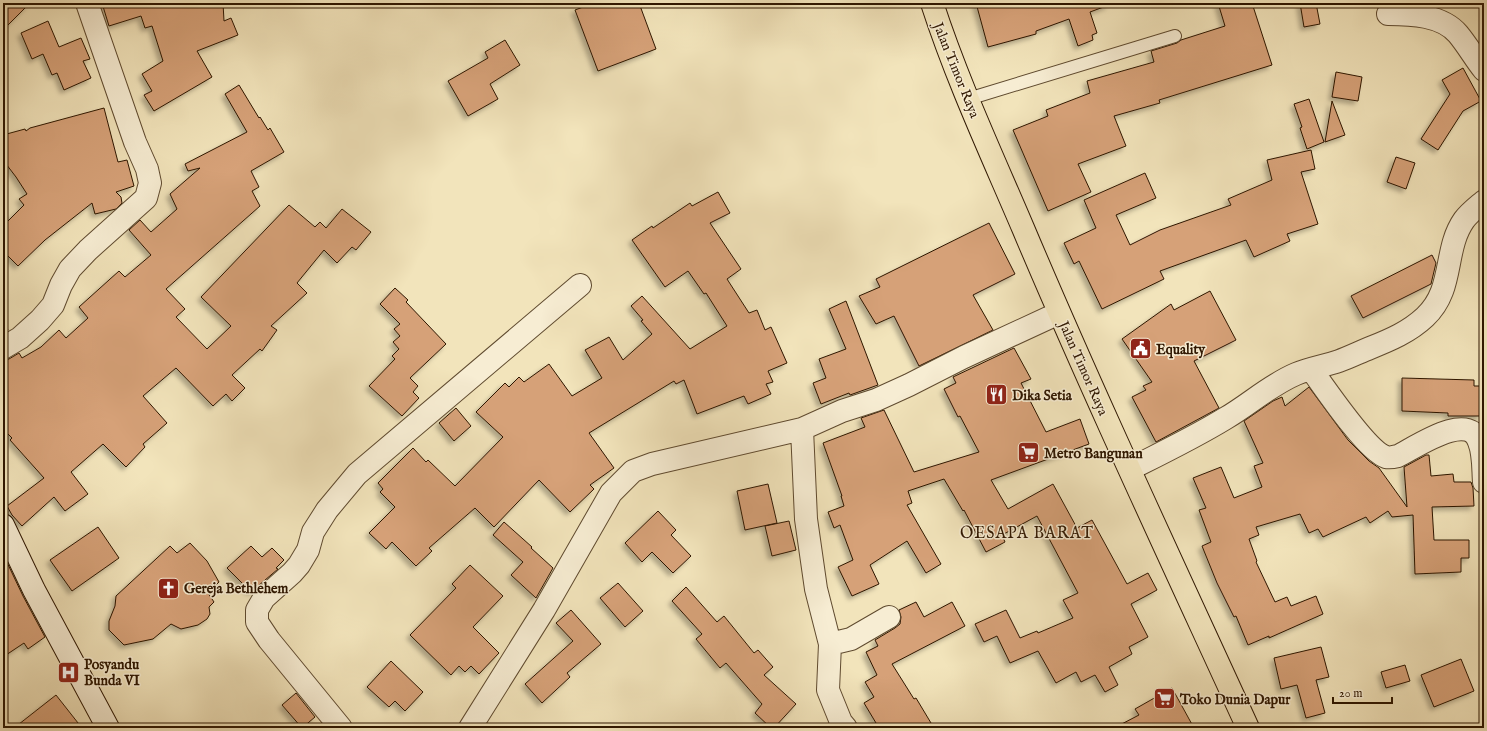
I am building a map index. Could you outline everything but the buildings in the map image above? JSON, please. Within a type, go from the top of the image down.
[{"type":"highway","name":"Jalan Timor Raya","points":[[932,3],[941,32],[968,99],[1059,313],[1248,728]]},
{"type":"street","points":[[3,348],[20,338],[40,320],[53,304],[70,269],[88,250],[146,198],[150,183],[147,169],[133,134],[87,3]]},
{"type":"street","points":[[1388,14],[1408,14],[1426,17],[1445,24],[1458,34],[1484,70]]},
{"type":"street","points":[[1130,469],[1185,442],[1227,418],[1279,382],[1311,369],[1339,361],[1399,336],[1411,329],[1434,308],[1444,288],[1454,246],[1464,220],[1484,201]]},
{"type":"street","points":[[341,728],[256,622],[257,610],[264,598],[299,565],[308,550],[313,532],[327,510],[357,474],[580,285]]},
{"type":"street","points":[[470,728],[544,610],[611,493],[633,471],[652,464],[802,429],[842,410],[876,400],[1059,313]]},
{"type":"street","points":[[1311,369],[1340,409],[1370,445],[1385,456],[1398,456],[1445,432],[1457,428],[1470,431],[1476,435],[1480,443],[1484,482]]},
{"type":"street","points":[[802,429],[806,519],[816,589],[830,644],[828,690],[841,722],[846,728]]},
{"type":"street","points":[[3,525],[34,590],[108,728]]},
{"type":"street","points":[[830,644],[851,639],[889,617]]},
{"type":"lane","points":[[968,99],[1175,36]]},
{"type":"place","name":"Equality","points":[[1140,349]]},
{"type":"place","name":"Dika Setia","points":[[996,395]]},
{"type":"place","name":"Metro Bangunan","points":[[1028,453]]},
{"type":"place","name":"Gereja Bethlehem","points":[[169,588]]},
{"type":"place","name":"Posyandu Bunda VI","points":[[68,672]]},
{"type":"place","name":"Toko Dunia Dapur","points":[[1165,699]]},
{"type":"district","name":"OESAPA BARAT","points":[[1027,532]]}]
